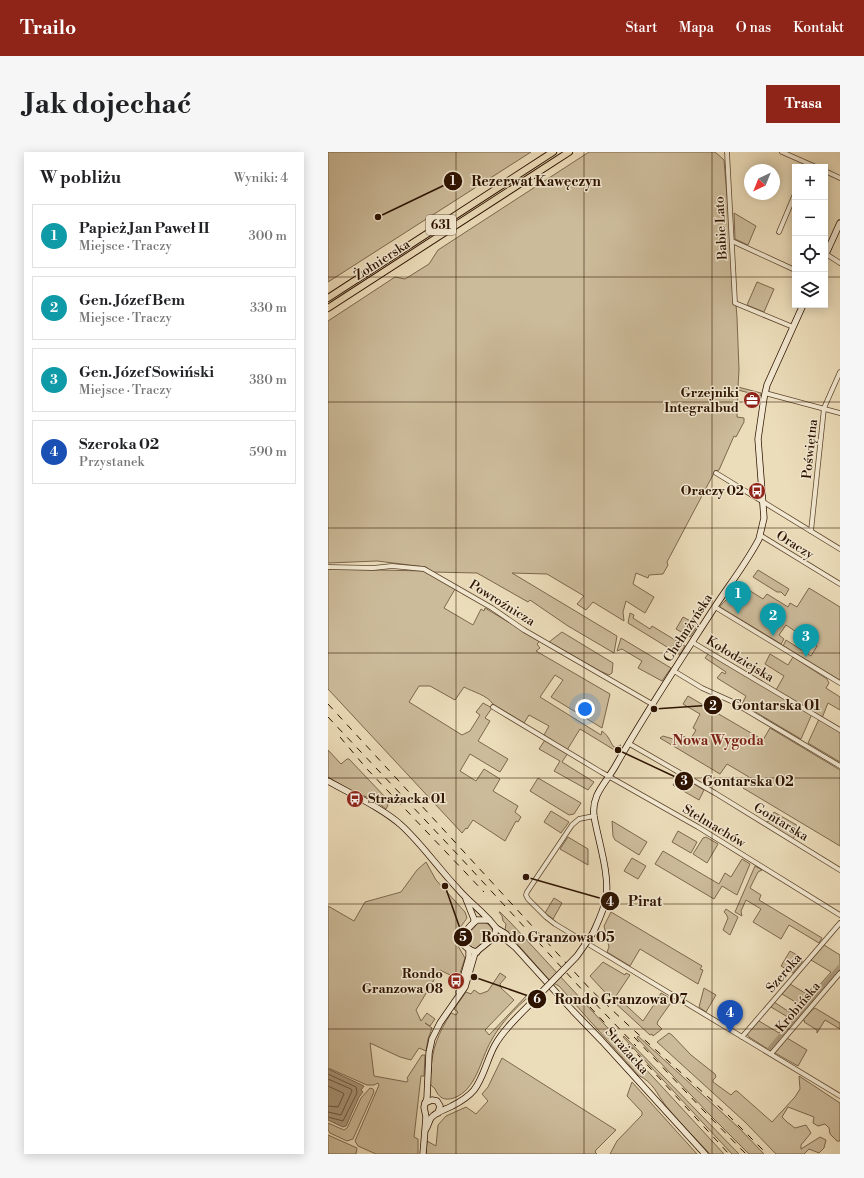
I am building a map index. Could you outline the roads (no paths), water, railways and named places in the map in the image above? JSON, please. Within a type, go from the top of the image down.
[{"type":"main road","name":"Żołnierska","points":[[328,298],[553,152]]},
{"type":"main road","name":"Żołnierska","points":[[328,308],[569,152]]},
{"type":"street","name":"Babie Lato","points":[[727,152],[735,303],[793,328]]},
{"type":"street","points":[[782,152],[806,164]]},
{"type":"street","points":[[828,172],[840,178]]},
{"type":"street","points":[[779,232],[792,200]]},
{"type":"street","points":[[828,249],[840,223]]},
{"type":"street","points":[[732,241],[792,269]]},
{"type":"street","points":[[828,257],[840,263]]},
{"type":"street","name":"Chełmżyńska","points":[[425,1130],[431,1118],[442,1109],[453,1106],[467,1097],[476,1088],[492,1051],[500,1038],[579,954],[593,933],[604,907],[607,889],[594,816],[593,807],[595,797],[599,789],[610,776],[652,704],[756,544],[760,535],[764,518],[758,440],[765,393],[767,385],[802,308]]},
{"type":"street","name":"Poświętna","points":[[811,531],[824,408],[840,372]]},
{"type":"street","points":[[765,393],[840,413]]},
{"type":"street","points":[[716,473],[840,549]]},
{"type":"street","name":"Oraczy","points":[[760,535],[840,584]]},
{"type":"street","name":"Powroźnicza","points":[[328,568],[374,568],[392,566],[424,569],[492,608],[524,630],[652,704]]},
{"type":"street","points":[[715,607],[840,683]]},
{"type":"street","name":"Kołodziejska","points":[[692,642],[840,730]]},
{"type":"street","points":[[674,670],[702,688],[731,701],[840,766]]},
{"type":"street","name":"Stelmachów","points":[[493,707],[601,772],[702,830],[840,915]]},
{"type":"street","name":"Gontarska","points":[[628,743],[715,793],[840,870]]},
{"type":"street","points":[[328,781],[386,814],[402,826],[465,897],[496,928],[492,939],[476,952],[464,987],[438,1026],[432,1039],[429,1053],[427,1097],[424,1107],[426,1116],[423,1154]]},
{"type":"street","points":[[594,816],[579,819],[572,825],[527,892],[526,895],[528,899],[555,924],[840,1096]]},
{"type":"street","points":[[465,897],[474,918],[474,922]]},
{"type":"street","points":[[476,952],[469,949],[464,943],[463,938],[465,932],[474,922],[479,920],[489,920]]},
{"type":"street","name":"Szeroka","points":[[742,1037],[840,923]]},
{"type":"street","name":"Strażacka","points":[[496,928],[506,935],[573,1011],[625,1065],[705,1154]]},
{"type":"street","name":"Strażacka","points":[[492,939],[504,938],[515,947]]},
{"type":"street","points":[[457,996],[469,957],[469,949]]},
{"type":"street","name":"Krobińska","points":[[771,1054],[840,973]]},
{"type":"street","points":[[424,1111],[428,1116],[437,1114],[440,1108],[437,1101],[432,1096],[428,1082]]},
{"type":"street","points":[[425,1103],[430,1100],[443,1104],[457,1103]]},
{"type":"water","points":[[328,1069],[364,1086],[361,1090],[363,1092],[359,1097],[346,1126],[343,1127],[328,1120]]},
{"type":"waterway","points":[[769,1049],[840,966]]},
{"type":"railway","points":[[328,704],[591,990],[727,1114],[767,1154]]},
{"type":"railway","points":[[328,717],[636,1046]]},
{"type":"railway","points":[[340,737],[367,769],[484,892]]},
{"type":"railway","points":[[590,1007],[630,1050]]},
{"type":"railway","points":[[634,1037],[746,1154]]},
{"type":"railway","points":[[628,1044],[729,1154]]},
{"type":"place","name":"Rezerwat Kawęczyn","points":[[378,217]]},
{"type":"place","name":"Grzejniki Integralbud","points":[[752,400]]},
{"type":"place","name":"Oraczy 02","points":[[757,491]]},
{"type":"place","name":"Papież Jan Paweł II","points":[[738,614]]},
{"type":"place","name":"Gen. Józef Bem","points":[[773,636]]},
{"type":"place","name":"Gen. Józef Sowiński","points":[[806,657]]},
{"type":"place","name":"Gontarska 01","points":[[654,709]]},
{"type":"place","name":"Gontarska 02","points":[[618,750]]},
{"type":"place","name":"Strażacka 01","points":[[355,799]]},
{"type":"place","name":"Pirat","points":[[526,877]]},
{"type":"place","name":"Rondo Granzowa 05","points":[[445,886]]},
{"type":"place","name":"Rondo Granzowa 07","points":[[474,977]]},
{"type":"place","name":"Rondo Granzowa 08","points":[[456,981]]},
{"type":"place","name":"Szeroka 02","points":[[730,1033]]},
{"type":"district","name":"Nowa Wygoda","points":[[718,741]]}]
